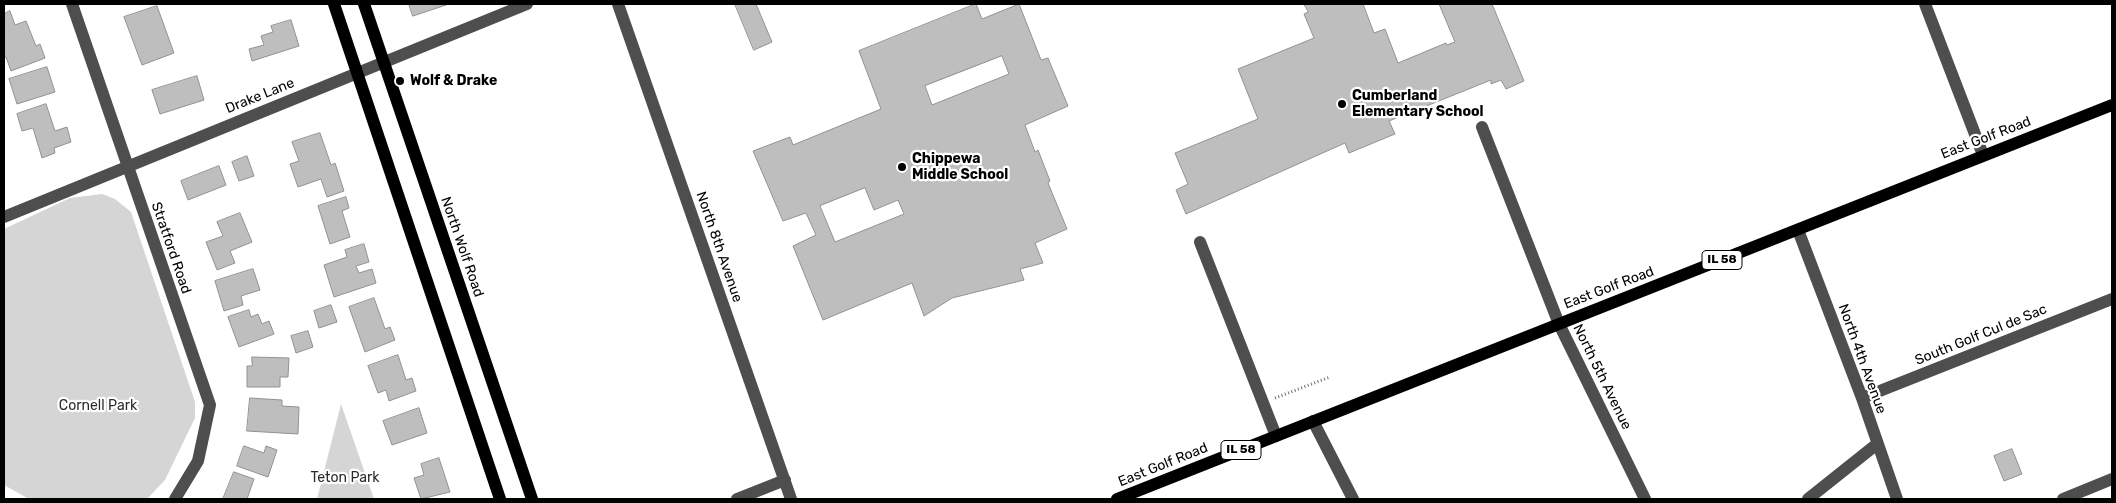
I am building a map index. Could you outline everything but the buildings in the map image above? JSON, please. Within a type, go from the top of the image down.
[{"type":"main road","points":[[334,4],[500,499]]},
{"type":"main road","name":"North Wolf Road","points":[[364,4],[532,499]]},
{"type":"main road","name":"East Golf Road","points":[[1117,499],[2112,105]]},
{"type":"street","name":"Stratford Road","points":[[72,4],[126,166],[210,405],[198,461],[175,499]]},
{"type":"street","name":"Drake Lane","points":[[4,217],[527,4]]},
{"type":"street","name":"North 8th Avenue","points":[[618,4],[791,499]]},
{"type":"street","points":[[1925,4],[1983,155]]},
{"type":"street","name":"North 5th Avenue","points":[[1482,127],[1559,324],[1645,499]]},
{"type":"street","name":"North 4th Avenue","points":[[1798,230],[1862,398],[1897,499]]},
{"type":"street","points":[[1200,242],[1276,436]]},
{"type":"street","name":"South Golf Cul de Sac","points":[[1862,398],[2112,299]]},
{"type":"street","points":[[1313,421],[1353,499]]},
{"type":"street","points":[[1808,499],[1877,444]]},
{"type":"street","points":[[2063,499],[2112,479]]},
{"type":"street","points":[[737,499],[784,480]]},
{"type":"path","points":[[1268,400],[1330,377]]},
{"type":"green space","name":"Cornell Park","points":[[102,194],[115,199],[131,212],[195,402],[195,418],[165,480],[147,499],[29,499],[4,485],[4,229],[70,198]]},
{"type":"green space","name":"Teton Park","points":[[341,404],[374,499],[317,499]]},
{"type":"place","name":"Wolf & Drake","points":[[400,81]]},
{"type":"place","name":"Cumberland Elementary School","points":[[1342,104]]},
{"type":"place","name":"Chippewa Middle School","points":[[902,167]]}]
